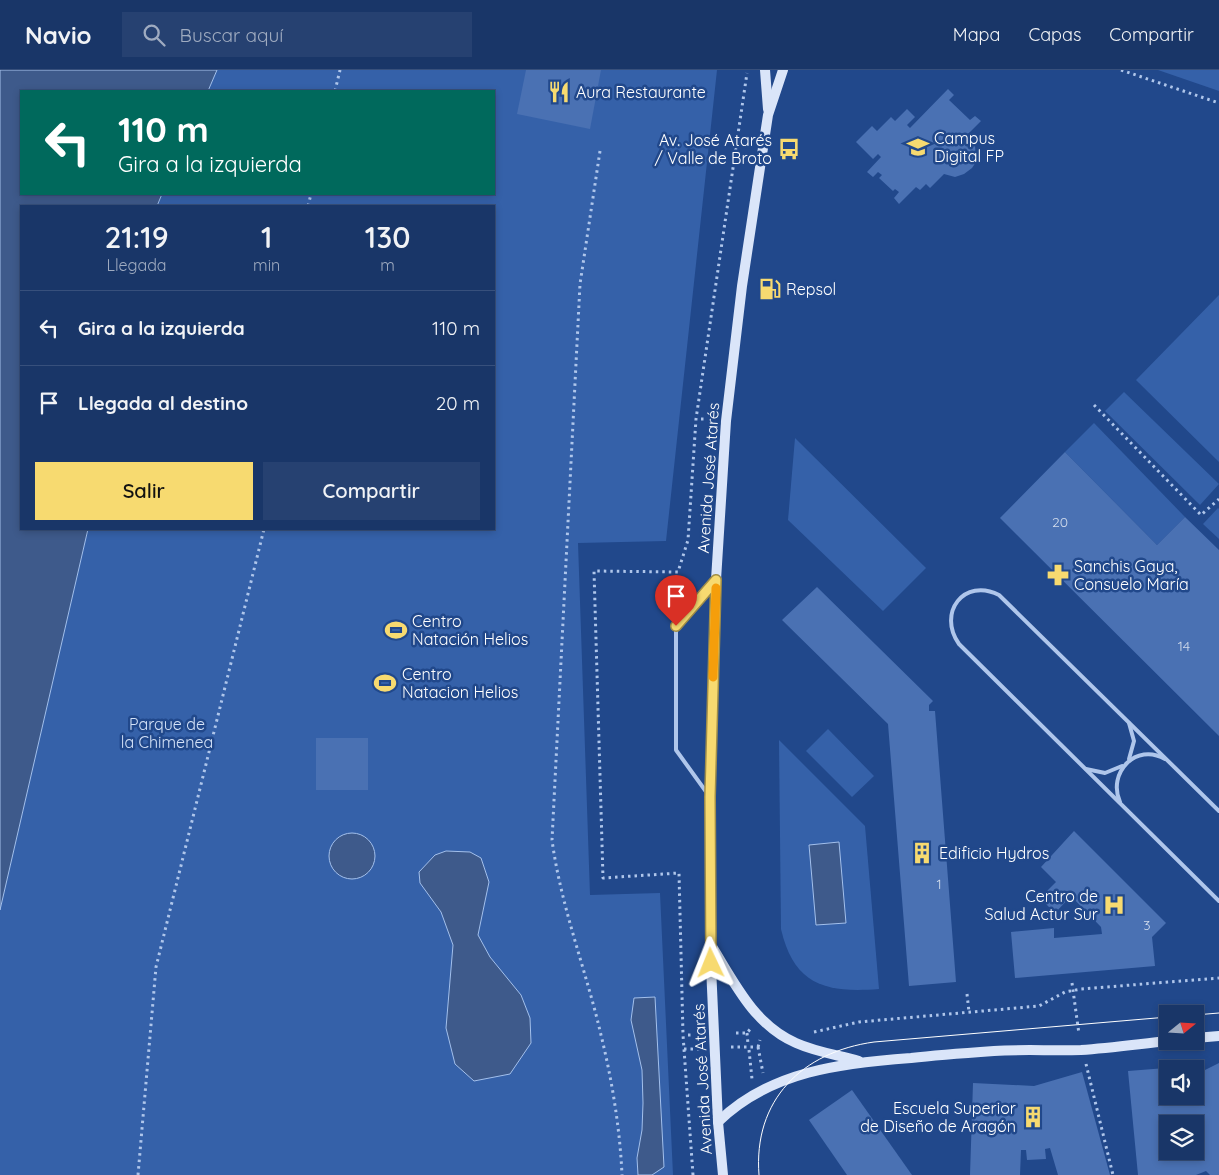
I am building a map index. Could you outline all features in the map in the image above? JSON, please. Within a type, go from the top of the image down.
[{"type":"main road","name":"Avenida José Atarés","points":[[765,70],[768,115]]},
{"type":"main road","name":"Avenida José Atarés","points":[[723,1175],[718,1122],[710,944],[710,797],[716,580],[726,421],[742,286],[768,115],[783,70]]},
{"type":"main road","points":[[710,944],[752,1010],[775,1032],[805,1047],[863,1061]]},
{"type":"main road","points":[[1204,1037],[1219,1036]]},
{"type":"main road","points":[[718,1122],[743,1101],[783,1081],[812,1071],[863,1061],[995,1051],[1081,1050],[1159,1042]]},
{"type":"lane","points":[[710,797],[676,750],[676,626],[716,580]]},
{"type":"lane","points":[[1219,811],[999,595],[982,590],[962,596],[951,614],[950,625],[953,635],[1082,767],[1219,901]]},
{"type":"lane","points":[[1082,767],[1089,771],[1105,773],[1126,763],[1134,741],[1127,719]]},
{"type":"lane","points":[[1124,808],[1117,794],[1116,786],[1117,778],[1125,764],[1132,759],[1147,754],[1155,754],[1169,761]]},
{"type":"path","points":[[335,90],[340,70]]},
{"type":"path","points":[[1121,70],[1219,103]]},
{"type":"path","points":[[600,151],[580,284],[552,840],[557,876],[601,1035],[612,1089],[622,1175]]},
{"type":"path","points":[[1094,405],[1201,515],[1219,499]]},
{"type":"path","points":[[701,419],[706,419]]},
{"type":"path","points":[[138,1175],[156,967],[264,530]]},
{"type":"path","points":[[809,1032],[828,1030],[859,1022],[1039,1006],[1073,990],[1219,978]]},
{"type":"path","points":[[1072,982],[1081,1050],[1113,1175]]},
{"type":"path","points":[[968,994],[969,1012]]},
{"type":"path","points":[[736,1033],[747,1033],[748,1044]]},
{"type":"path","points":[[737,1047],[758,1047],[764,1080]]},
{"type":"path","name":"Avenida José Atarés","points":[[684,1049],[693,1049]]},
{"type":"path","points":[[749,1050],[752,1086]]},
{"type":"green space","name":"Centro Natacion Helios","points":[[217,70],[717,70],[666,541],[578,543],[590,895],[660,893],[673,1175],[0,1175],[0,910],[88,530],[495,530],[495,205],[157,205],[162,195],[495,195],[495,90],[208,90]]},
{"type":"green space","points":[[1158,70],[1219,70],[1219,91]]},
{"type":"green space","points":[[1219,295],[1219,462],[1136,380]]},
{"type":"green space","points":[[1124,392],[1219,484],[1200,505],[1105,411]]},
{"type":"green space","points":[[1094,423],[1185,517],[1157,545],[1065,452]]},
{"type":"green space","points":[[795,438],[926,568],[883,611],[788,520]]},
{"type":"green space","points":[[1219,509],[1219,539],[1203,524]]},
{"type":"green space","points":[[828,729],[874,776],[852,797],[806,751]]},
{"type":"green space","points":[[779,740],[865,826],[879,989],[844,989],[829,987],[815,982],[794,963],[787,948],[781,929]]},
{"type":"shaded area","points":[[0,70],[217,70],[208,90],[20,90],[20,195],[162,195],[157,205],[20,205],[20,530],[88,530],[0,910]]},
{"type":"shaded area","points":[[357,833],[369,839],[374,847],[374,865],[369,873],[361,878],[347,879],[335,873],[330,865],[329,851],[335,839],[343,834]]},
{"type":"shaded area","points":[[839,842],[846,923],[816,925],[809,845]]},
{"type":"shaded area","points":[[446,851],[470,852],[481,858],[489,882],[478,935],[490,957],[521,995],[530,1018],[531,1043],[510,1074],[474,1081],[455,1064],[446,1028],[453,945],[441,912],[420,883],[419,872],[435,855]]},
{"type":"shaded area","points":[[655,997],[664,1167],[652,1175],[638,1175],[637,1158],[642,1130],[642,1070],[631,1020],[634,998]]},
{"type":"building","name":"Aura Restaurante","points":[[526,70],[601,70],[590,129],[517,114]]},
{"type":"building","name":"Campus Digital FP","points":[[948,89],[954,95],[949,100],[970,120],[975,116],[981,121],[966,136],[975,145],[976,162],[964,174],[955,177],[944,174],[930,188],[926,184],[920,190],[916,187],[899,204],[894,198],[899,192],[895,189],[893,191],[879,178],[882,175],[878,172],[873,177],[867,172],[881,157],[878,154],[873,159],[856,142],[872,126],[877,131],[891,117],[895,121],[907,109],[915,117],[907,125],[910,128]]},
{"type":"building","points":[[1065,452],[1157,545],[1185,517],[1219,550],[1219,736],[1000,518]]},
{"type":"building","name":"Edificio Hydros","points":[[817,587],[933,701],[929,705],[929,711],[935,711],[956,982],[909,986],[888,724],[782,620]]},
{"type":"building","points":[[316,738],[368,738],[368,790],[316,790]]},
{"type":"building","name":"Centro de Salud Actur Sur","points":[[1074,831],[1166,923],[1152,937],[1155,966],[1015,978],[1011,932],[1054,928],[1054,938],[1102,934],[1101,927],[1071,896],[1055,913],[1040,898],[1056,882],[1041,867]]},
{"type":"building","points":[[1219,1063],[1219,1175],[1210,1175],[1206,1171],[1196,1175],[1138,1175],[1128,1071],[1159,1069],[1159,1105],[1204,1105],[1204,1070]]},
{"type":"building","name":"Escuela Superior de Diseño de Aragón","points":[[1082,1072],[1110,1175],[1058,1175],[1050,1148],[1045,1149],[1046,1159],[1027,1160],[1026,1150],[1021,1150],[1020,1175],[970,1175],[973,1083],[1034,1086]]},
{"type":"building","points":[[852,1090],[912,1175],[847,1175],[809,1120]]},
{"type":"tram line","points":[[1204,1014],[1219,1013]]},
{"type":"tram line","points":[[759,1175],[759,1148],[764,1124],[774,1103],[787,1084],[804,1069],[825,1056],[874,1042],[1159,1018]]},
{"type":"slow traffic","points":[[713,677],[716,588]]},
{"type":"place","name":"Aura Restaurante","points":[[559,92]]},
{"type":"place","name":"Campus Digital FP","points":[[918,147]]},
{"type":"place","name":"Av. José Atarés / Valle de Broto","points":[[789,149]]},
{"type":"place","name":"Repsol","points":[[770,289]]},
{"type":"place","name":"Sanchis Gaya, Consuelo María","points":[[1058,575]]},
{"type":"place","name":"Centro Natación Helios","points":[[396,630]]},
{"type":"place","name":"Centro Natacion Helios","points":[[385,683]]},
{"type":"place","name":"Edificio Hydros","points":[[922,853]]},
{"type":"place","name":"Centro de Salud Actur Sur","points":[[1114,905]]},
{"type":"place","name":"Escuela Superior de Diseño de Aragón","points":[[1033,1117]]},
{"type":"route","points":[[676,626],[716,580],[710,797],[711,963]]},
{"type":"park label","name":"Parque de la Chimenea","points":[[167,733]]}]
